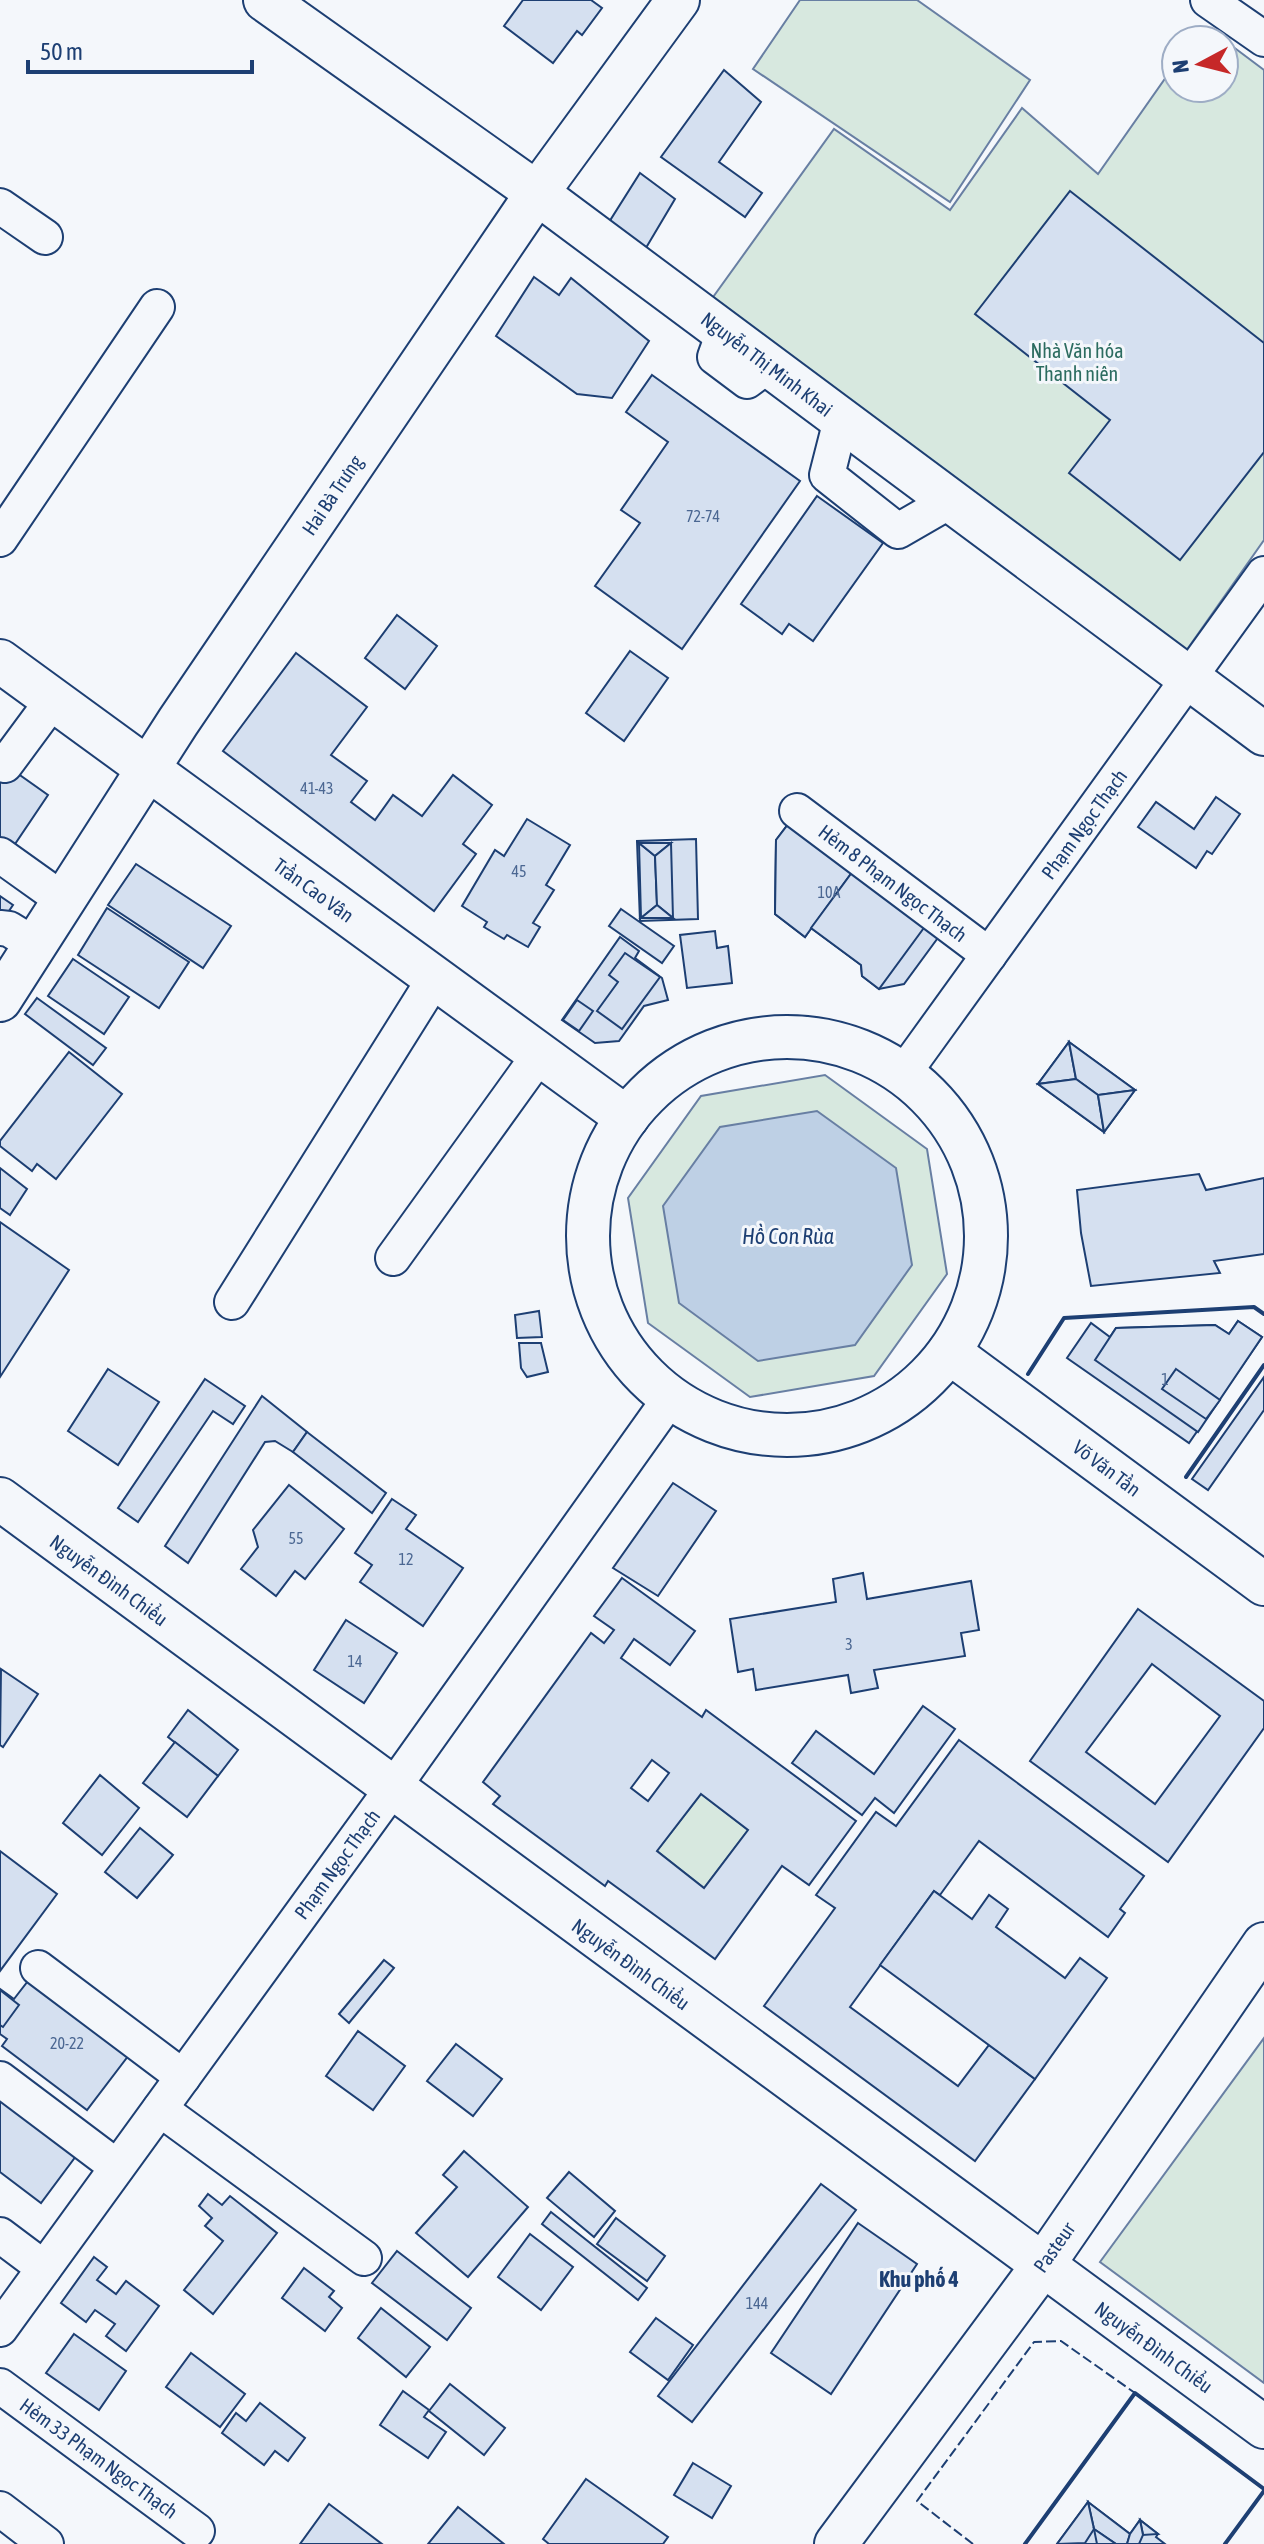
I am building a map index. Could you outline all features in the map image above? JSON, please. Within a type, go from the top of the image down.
[{"type":"main road","name":"Nguyễn Thị Minh Khai","points":[[265,0],[537,193],[1264,734]]},
{"type":"main road","name":"Hai Bà Trưng","points":[[0,1000],[11,936],[63,900],[147,768],[537,193],[678,0]]},
{"type":"main road","name":"Trần Cao Vân","points":[[0,661],[627,1118]]},
{"type":"main road","points":[[788,1036],[848,1046],[877,1058],[903,1074],[947,1118],[970,1159],[983,1204],[985,1251],[977,1296],[949,1352],[929,1376],[892,1405],[850,1425],[819,1433],[788,1436],[726,1426],[697,1414],[671,1397],[637,1365],[610,1326],[592,1267],[590,1219],[599,1173],[611,1144],[627,1118],[647,1094],[698,1058],[727,1046],[757,1039],[788,1036]]},
{"type":"main road","name":"Võ Văn Tần","points":[[949,1352],[1264,1584]]},
{"type":"main road","name":"Nguyễn Đình Chiểu","points":[[0,1499],[1264,2427]]},
{"type":"main road","name":"Pasteur","points":[[836,2544],[1043,2265],[1264,1944]]},
{"type":"street","points":[[1208,0],[1264,39]]},
{"type":"street","points":[[0,206],[45,237]]},
{"type":"street","points":[[0,539],[157,307]]},
{"type":"street","points":[[841,420],[827,475],[898,531],[950,501]]},
{"type":"street","name":"Phạm Ngọc Thạch","points":[[903,1074],[1264,574]]},
{"type":"street","points":[[5,765],[53,700]]},
{"type":"street","name":"Hẻm 8 Phạm Ngọc Thạch","points":[[797,811],[989,955]]},
{"type":"street","points":[[0,855],[63,900]]},
{"type":"street","points":[[232,1302],[435,978]]},
{"type":"street","points":[[393,1258],[540,1054]]},
{"type":"street","name":"Phạm Ngọc Thạch","points":[[0,2329],[392,1789],[671,1397]]},
{"type":"street","points":[[38,1968],[183,2077]]},
{"type":"street","points":[[0,2079],[117,2167]]},
{"type":"street","points":[[160,2109],[364,2258]]},
{"type":"street","points":[[0,2235],[44,2268]]},
{"type":"street","name":"Hẻm 33 Phạm Ngọc Thạch","points":[[0,2386],[197,2531]]},
{"type":"street","points":[[0,2509],[46,2544]]},
{"type":"green space","points":[[800,0],[917,0],[1030,80],[950,202],[753,69]]},
{"type":"green space","name":"Nhà Văn hóa Thanh niên","points":[[1240,52],[1264,70],[1264,540],[1174,668],[698,318],[834,129],[950,210],[1022,108],[1098,174],[1160,86],[1160,104],[1240,104]]},
{"type":"green space","name":"Hồ Con Rùa","points":[[825,1075],[927,1149],[947,1274],[874,1376],[750,1397],[648,1323],[628,1198],[701,1096]]},
{"type":"green space","points":[[701,1794],[748,1830],[704,1888],[657,1851]]},
{"type":"green space","points":[[1264,2038],[1264,2383],[1100,2262]]},
{"type":"water","name":"Hồ Con Rùa","points":[[817,1111],[896,1168],[912,1265],[855,1345],[758,1361],[679,1303],[663,1206],[720,1127]]},
{"type":"building","points":[[523,0],[591,0],[602,8],[582,35],[577,31],[553,63],[504,26]]},
{"type":"building","points":[[724,70],[761,102],[719,162],[762,193],[745,217],[661,157]]},
{"type":"building","points":[[640,173],[675,199],[637,263],[608,233],[611,219]]},
{"type":"building","name":"Nhà Văn hóa Thanh niên","points":[[1070,191],[1264,343],[1264,452],[1180,560],[1069,473],[1110,420],[975,314]]},
{"type":"building","points":[[534,277],[559,295],[571,278],[649,341],[612,398],[577,394],[496,336]]},
{"type":"building","points":[[652,375],[800,481],[682,649],[595,586],[640,523],[621,510],[668,442],[626,412]]},
{"type":"building","points":[[817,496],[883,543],[813,641],[789,624],[782,634],[741,604]]},
{"type":"building","points":[[397,615],[437,646],[405,689],[365,658]]},
{"type":"building","points":[[630,651],[668,678],[624,741],[586,713]]},
{"type":"building","points":[[296,653],[367,707],[331,755],[367,781],[351,802],[375,820],[393,795],[422,816],[453,775],[492,805],[463,844],[476,854],[434,911],[223,751]]},
{"type":"building","points":[[0,761],[48,795],[13,847],[0,837]]},
{"type":"building","points":[[1216,797],[1240,814],[1212,854],[1207,851],[1196,868],[1138,827],[1156,802],[1194,829]]},
{"type":"building","points":[[527,819],[570,845],[546,885],[554,890],[533,923],[540,927],[528,947],[507,935],[504,939],[484,927],[487,922],[462,906],[495,850],[504,856]]},
{"type":"building","points":[[789,823],[940,935],[904,984],[879,989],[862,976],[861,965],[811,928],[805,937],[775,914],[776,840]]},
{"type":"building","points":[[789,823],[853,871],[805,937],[775,914],[776,840]]},
{"type":"building","points":[[696,839],[698,919],[640,921],[637,841]]},
{"type":"building","points":[[639,843],[655,856],[657,905],[641,918]]},
{"type":"building","points":[[639,843],[671,843],[655,856]]},
{"type":"building","points":[[671,843],[673,918],[657,905],[655,856]]},
{"type":"building","points":[[136,864],[231,926],[203,968],[108,905]]},
{"type":"building","points":[[853,871],[926,925],[879,989],[862,976],[861,965],[811,928]]},
{"type":"building","points":[[0,896],[13,905],[0,924]]},
{"type":"building","points":[[657,905],[673,918],[641,918]]},
{"type":"building","points":[[107,908],[189,962],[159,1008],[78,955]]},
{"type":"building","points":[[621,909],[674,946],[662,963],[609,926]]},
{"type":"building","points":[[715,931],[717,948],[728,946],[732,983],[687,988],[680,935]]},
{"type":"building","points":[[620,937],[639,951],[635,958],[662,978],[668,1000],[644,1006],[619,1041],[595,1043],[562,1020]]},
{"type":"building","points":[[625,953],[660,977],[622,1029],[597,1011],[618,982],[609,975]]},
{"type":"building","points":[[73,959],[129,997],[104,1034],[48,996]]},
{"type":"building","points":[[37,998],[106,1048],[93,1065],[25,1014]]},
{"type":"building","points":[[577,1000],[593,1011],[579,1031],[563,1020]]},
{"type":"building","points":[[1069,1042],[1135,1090],[1104,1132],[1038,1084]]},
{"type":"building","points":[[1069,1042],[1076,1079],[1038,1084]]},
{"type":"building","points":[[1069,1042],[1135,1090],[1098,1095],[1076,1079]]},
{"type":"building","points":[[69,1052],[122,1094],[56,1179],[37,1164],[32,1171],[0,1146],[0,1141]]},
{"type":"building","points":[[1076,1079],[1098,1095],[1104,1132],[1038,1084]]},
{"type":"building","points":[[1135,1090],[1104,1132],[1098,1095]]},
{"type":"building","points":[[0,1168],[27,1189],[10,1215],[0,1208]]},
{"type":"building","points":[[1199,1174],[1206,1190],[1264,1178],[1264,1254],[1214,1261],[1220,1273],[1091,1286],[1077,1190]]},
{"type":"building","points":[[0,1222],[69,1270],[0,1377]]},
{"type":"building","points":[[539,1311],[542,1337],[517,1338],[515,1315]]},
{"type":"building","points":[[1238,1321],[1262,1337],[1189,1443],[1067,1358],[1091,1323],[1110,1337],[1116,1328],[1215,1325],[1229,1334]]},
{"type":"building","points":[[1238,1321],[1262,1337],[1198,1432],[1095,1360],[1116,1328],[1215,1325],[1229,1334]]},
{"type":"building","points":[[519,1343],[541,1343],[548,1372],[527,1377],[521,1368]]},
{"type":"building","points":[[108,1369],[159,1402],[118,1465],[68,1431]]},
{"type":"building","points":[[1176,1369],[1220,1400],[1206,1419],[1162,1389]]},
{"type":"building","points":[[1264,1377],[1264,1410],[1208,1490],[1192,1479]]},
{"type":"building","points":[[205,1379],[245,1406],[233,1424],[213,1411],[138,1522],[118,1508]]},
{"type":"building","points":[[262,1396],[307,1432],[293,1452],[275,1441],[265,1442],[188,1563],[165,1546]]},
{"type":"building","points":[[307,1432],[386,1493],[372,1513],[293,1452]]},
{"type":"building","points":[[673,1483],[716,1511],[658,1596],[613,1568]]},
{"type":"building","points":[[289,1485],[344,1529],[305,1579],[295,1571],[276,1596],[241,1569],[258,1547],[253,1530]]},
{"type":"building","points":[[392,1499],[416,1515],[406,1529],[463,1568],[423,1626],[360,1582],[372,1565],[355,1553]]},
{"type":"building","points":[[863,1573],[867,1599],[971,1581],[979,1630],[961,1633],[965,1656],[874,1670],[878,1688],[851,1693],[848,1675],[756,1690],[753,1669],[738,1672],[730,1619],[836,1602],[833,1579]]},
{"type":"building","points":[[622,1578],[695,1631],[670,1665],[634,1639],[621,1658],[702,1717],[706,1710],[856,1821],[809,1885],[782,1866],[715,1959],[608,1881],[605,1886],[493,1804],[500,1796],[483,1782],[591,1633],[604,1643],[614,1630],[594,1616]],"holes":[[[652,1760],[669,1773],[648,1801],[631,1788]],[[701,1794],[748,1830],[704,1888],[657,1851]]]},
{"type":"building","points":[[1138,1609],[1264,1701],[1264,1728],[1168,1862],[1030,1761]],"holes":[[[1152,1664],[1220,1716],[1155,1804],[1086,1752]]]},
{"type":"building","points":[[346,1620],[397,1653],[364,1703],[314,1670]]},
{"type":"building","points":[[1,1669],[38,1694],[3,1747],[0,1745]]},
{"type":"building","points":[[923,1706],[955,1729],[894,1813],[875,1798],[862,1815],[792,1763],[816,1731],[874,1774]]},
{"type":"building","points":[[188,1710],[238,1750],[218,1776],[168,1737]]},
{"type":"building","points":[[959,1740],[1144,1876],[1120,1909],[1125,1913],[1108,1937],[979,1841],[940,1895],[934,1891],[850,2007],[958,2086],[989,2045],[1035,2079],[975,2161],[764,2006],[835,1908],[816,1895],[876,1812],[896,1826]]},
{"type":"building","points":[[175,1742],[218,1776],[187,1817],[143,1783]]},
{"type":"building","points":[[100,1775],[139,1808],[102,1855],[63,1823]]},
{"type":"building","points":[[140,1828],[173,1855],[137,1898],[105,1872]]},
{"type":"building","points":[[0,1851],[57,1894],[0,1971]]},
{"type":"building","points":[[934,1891],[972,1919],[989,1895],[1008,1909],[996,1927],[1065,1978],[1080,1958],[1107,1978],[1035,2079],[880,1965]]},
{"type":"building","points":[[384,1960],[394,1968],[349,2023],[339,2014]]},
{"type":"building","points":[[35,1972],[135,2047],[87,2110],[2,2046],[7,2039],[0,2034],[0,1989],[14,1999]]},
{"type":"building","points":[[0,1990],[19,2005],[3,2027],[0,2025]]},
{"type":"building","points":[[358,2031],[405,2066],[373,2110],[326,2076]]},
{"type":"building","points":[[456,2044],[502,2079],[473,2116],[427,2081]]},
{"type":"building","points":[[0,2096],[79,2152],[41,2203],[0,2172]]},
{"type":"building","points":[[464,2151],[528,2207],[468,2277],[416,2233],[457,2187],[443,2175]]},
{"type":"building","points":[[569,2172],[615,2211],[594,2237],[547,2198]]},
{"type":"building","points":[[821,2184],[856,2210],[692,2422],[658,2396]]},
{"type":"building","points":[[208,2194],[222,2205],[230,2196],[277,2233],[213,2314],[184,2290],[223,2241],[205,2226],[212,2218],[199,2206]]},
{"type":"building","points":[[551,2212],[647,2288],[638,2300],[542,2224]]},
{"type":"building","points":[[616,2218],[665,2256],[647,2281],[597,2244]]},
{"type":"building","points":[[858,2223],[917,2264],[831,2394],[771,2353]]},
{"type":"building","points":[[530,2234],[573,2267],[541,2310],[498,2277]]},
{"type":"building","points":[[397,2251],[471,2308],[447,2340],[372,2283]]},
{"type":"building","points":[[94,2257],[107,2267],[97,2280],[116,2294],[126,2281],[159,2306],[126,2351],[106,2336],[115,2324],[95,2310],[86,2322],[61,2303]]},
{"type":"building","points":[[304,2268],[334,2291],[329,2297],[342,2308],[325,2331],[282,2298]]},
{"type":"building","points":[[381,2308],[430,2347],[406,2377],[358,2338]]},
{"type":"building","points":[[656,2318],[693,2345],[668,2380],[630,2352]]},
{"type":"building","points":[[74,2334],[126,2371],[99,2410],[46,2373]]},
{"type":"building","points":[[191,2353],[245,2394],[220,2427],[166,2387]]},
{"type":"building","points":[[450,2384],[505,2428],[484,2455],[429,2411]]},
{"type":"building","points":[[403,2391],[429,2410],[424,2417],[446,2432],[428,2458],[380,2425]]},
{"type":"building","points":[[260,2403],[305,2438],[288,2461],[275,2451],[264,2465],[222,2433],[236,2413],[246,2421]]},
{"type":"building","points":[[693,2463],[731,2486],[712,2518],[674,2495]]},
{"type":"building","points":[[586,2479],[668,2537],[663,2544],[549,2544],[543,2539]]},
{"type":"building","points":[[1088,2502],[1130,2534],[1140,2520],[1165,2544],[1057,2544]]},
{"type":"building","points":[[1088,2502],[1130,2534],[1127,2544],[1116,2544],[1094,2529]]},
{"type":"building","points":[[1088,2502],[1094,2529],[1085,2543],[1057,2544]]},
{"type":"building","points":[[329,2504],[382,2544],[300,2544]]},
{"type":"building","points":[[458,2507],[504,2544],[428,2544]]},
{"type":"building","points":[[1140,2520],[1158,2534],[1143,2535]]},
{"type":"building","points":[[1140,2520],[1143,2535],[1139,2544],[1127,2544],[1130,2534]]},
{"type":"building","points":[[1094,2529],[1116,2544],[1097,2544]]},
{"type":"fence","points":[[973,2544],[917,2501],[1034,2342],[1061,2341],[1135,2393],[1025,2544]]},
{"type":"wall","points":[[1028,1374],[1064,1318],[1254,1307],[1264,1314]]},
{"type":"wall","points":[[1186,1477],[1264,1365]]},
{"type":"wall","points":[[1025,2544],[1135,2393],[1264,2489]]},
{"type":"wall","points":[[1225,2544],[1264,2491]]},
{"type":"district","name":"Khu phố 4","points":[[919,2279]]}]
